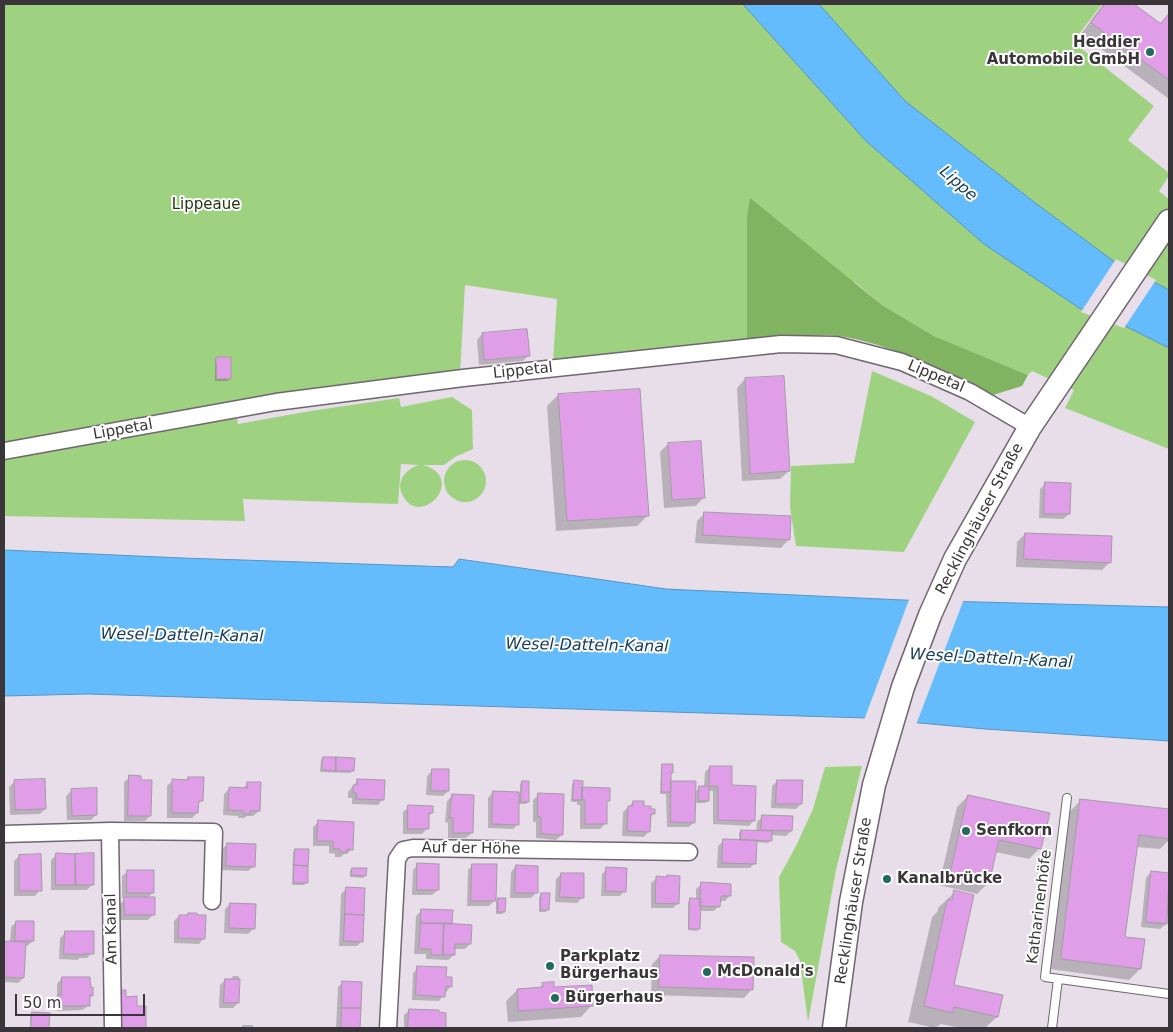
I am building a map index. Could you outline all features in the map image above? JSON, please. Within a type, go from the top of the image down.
[{"type":"main road","name":"Recklinghäuser Straße","points":[[834,1028],[851,902],[874,785],[908,672],[930,615],[955,558],[1045,403],[1169,221]]},
{"type":"street","name":"Lippetal","points":[[4,451],[286,401],[463,378],[781,344],[836,344],[902,362],[970,392],[1030,428]]},
{"type":"street","points":[[4,834],[110,831],[214,832],[212,902]]},
{"type":"street","name":"Am Kanal","points":[[110,831],[113,1028]]},
{"type":"street","name":"Auf der Höhe","points":[[388,1028],[396,859],[403,850],[413,848],[689,852]]},
{"type":"lane","name":"Katharinenhöfe","points":[[1067,798],[1045,977],[1169,994]]},
{"type":"lane","name":"Katharinenhöfe","points":[[1052,1028],[1058,979]]},
{"type":"green space","name":"Lippeaue","points":[[4,4],[1102,4],[1073,42],[1154,106],[1128,140],[1169,173],[1159,191],[1169,199],[1169,449],[1065,408],[1074,390],[1032,371],[1028,375],[934,336],[882,305],[855,282],[802,335],[553,363],[557,299],[465,285],[460,374],[4,445]]},
{"type":"green space","points":[[750,198],[882,305],[934,336],[1028,375],[1022,386],[993,395],[890,349],[847,337],[817,335],[747,339],[747,218]]},
{"type":"green space","points":[[872,371],[931,396],[975,422],[904,552],[796,546],[790,507],[791,466],[854,463]]},
{"type":"green space","points":[[452,397],[472,410],[473,449],[455,457],[444,465],[423,465],[436,471],[442,480],[441,490],[428,505],[419,507],[410,504],[402,494],[400,484],[403,476],[410,469],[419,465],[401,464],[398,504],[243,499],[245,521],[4,516],[4,458],[236,414],[238,424],[399,398],[401,407]]},
{"type":"green space","points":[[469,460],[477,463],[483,469],[486,481],[483,493],[477,499],[461,502],[453,499],[447,493],[444,477],[447,469],[453,463]]},
{"type":"green space","points":[[862,766],[836,870],[808,1022],[800,961],[795,951],[781,942],[779,877],[813,809],[825,767]]},
{"type":"water","name":"Lippe","points":[[743,4],[819,4],[905,101],[1034,202],[1112,260],[1169,290],[1169,348],[1125,326],[1079,308],[984,244],[866,141]]},
{"type":"water","name":"Wesel-Datteln-Kanal","points":[[4,550],[453,567],[459,559],[666,589],[903,600],[1169,607],[1169,741],[985,729],[866,718],[87,694],[4,696]]},
{"type":"pier","points":[[1116,259],[1156,280],[1124,328],[1081,312]]},
{"type":"pier","points":[[910,597],[964,599],[916,725],[864,720]]},
{"type":"building","name":"Heddier Automobile GmbH","points":[[1105,4],[1134,4],[1161,24],[1169,13],[1169,80],[1091,23]]},
{"type":"building","points":[[527,329],[530,356],[484,360],[482,333]]},
{"type":"building","points":[[216,357],[231,357],[231,379],[217,379]]},
{"type":"building","points":[[784,376],[790,471],[750,474],[745,378]]},
{"type":"building","points":[[640,389],[649,516],[567,521],[558,394]]},
{"type":"building","points":[[701,441],[705,498],[672,500],[668,443]]},
{"type":"building","points":[[1045,482],[1071,483],[1070,514],[1044,514]]},
{"type":"building","points":[[704,512],[791,516],[790,540],[703,535]]},
{"type":"building","points":[[1025,533],[1112,536],[1111,563],[1024,559]]},
{"type":"building","points":[[323,757],[336,757],[336,771],[322,770]]},
{"type":"building","points":[[336,757],[355,758],[354,771],[336,771]]},
{"type":"building","points":[[662,764],[673,764],[671,792],[662,792]]},
{"type":"building","points":[[710,766],[732,766],[732,785],[756,786],[755,821],[718,820],[718,786],[709,786]]},
{"type":"building","points":[[432,769],[449,769],[449,791],[431,791]]},
{"type":"building","points":[[129,775],[141,776],[141,780],[152,780],[151,816],[128,816]]},
{"type":"building","points":[[188,777],[204,777],[203,801],[199,801],[198,813],[172,813],[172,779],[188,780]]},
{"type":"building","points":[[45,779],[46,809],[15,810],[14,780]]},
{"type":"building","points":[[357,779],[385,780],[384,800],[356,799],[357,793],[353,793],[353,785],[357,785]]},
{"type":"building","points":[[574,780],[583,781],[582,800],[573,800]]},
{"type":"building","points":[[777,780],[803,780],[802,804],[776,804]]},
{"type":"building","points":[[522,781],[529,781],[529,802],[521,802]]},
{"type":"building","points":[[671,781],[696,781],[695,823],[671,822]]},
{"type":"building","points":[[247,782],[261,782],[260,811],[250,811],[250,814],[243,814],[243,811],[228,810],[229,787],[247,788]]},
{"type":"building","points":[[699,786],[709,786],[709,801],[699,801]]},
{"type":"building","points":[[582,787],[610,788],[610,801],[607,801],[607,824],[585,824],[585,800],[582,800]]},
{"type":"building","points":[[97,788],[97,815],[72,816],[71,789]]},
{"type":"building","points":[[493,791],[519,792],[519,825],[492,824]]},
{"type":"building","points":[[538,793],[564,794],[563,835],[541,834],[541,817],[538,817]]},
{"type":"building","points":[[452,794],[474,795],[473,833],[453,833],[453,818],[450,818]]},
{"type":"building","points":[[968,795],[1050,813],[1041,849],[999,840],[989,884],[950,875]]},
{"type":"building","points":[[1080,799],[1169,809],[1169,839],[1139,835],[1125,937],[1145,939],[1141,969],[1061,959]]},
{"type":"building","points":[[633,801],[644,801],[644,806],[651,806],[651,809],[655,809],[655,814],[651,814],[650,832],[627,831],[628,806],[632,806]]},
{"type":"building","points":[[408,805],[433,806],[433,813],[429,813],[429,829],[408,829]]},
{"type":"building","points":[[762,815],[793,816],[792,831],[761,830]]},
{"type":"building","points":[[318,820],[354,822],[353,850],[347,849],[347,852],[340,852],[340,849],[333,849],[333,841],[317,841]]},
{"type":"building","points":[[741,830],[772,831],[772,841],[741,840]]},
{"type":"building","points":[[723,839],[757,840],[756,864],[722,863]]},
{"type":"building","points":[[227,843],[256,844],[255,867],[226,866]]},
{"type":"building","points":[[295,849],[309,849],[308,866],[294,865]]},
{"type":"building","points":[[56,853],[75,854],[75,885],[56,885]]},
{"type":"building","points":[[94,853],[94,885],[76,885],[75,854]]},
{"type":"building","points":[[41,854],[42,891],[19,891],[19,855]]},
{"type":"building","points":[[417,863],[439,864],[439,890],[417,890]]},
{"type":"building","points":[[472,864],[497,864],[496,901],[471,901]]},
{"type":"building","points":[[294,865],[308,866],[308,883],[294,883]]},
{"type":"building","points":[[516,865],[538,866],[538,893],[515,893]]},
{"type":"building","points":[[606,867],[627,868],[626,892],[606,891]]},
{"type":"building","points":[[352,868],[367,868],[366,876],[351,875]]},
{"type":"building","points":[[127,870],[154,870],[154,893],[127,893]]},
{"type":"building","points":[[1151,871],[1169,873],[1167,924],[1146,922]]},
{"type":"building","points":[[561,873],[584,873],[584,898],[560,897]]},
{"type":"building","points":[[667,875],[680,876],[679,904],[655,903],[656,876],[667,877]]},
{"type":"building","points":[[701,882],[731,884],[731,896],[721,896],[720,907],[700,906]]},
{"type":"building","points":[[346,887],[365,888],[364,915],[345,914]]},
{"type":"building","points":[[954,890],[974,895],[954,985],[1003,995],[998,1017],[954,1007],[953,1013],[924,1006],[947,900],[952,900]]},
{"type":"building","points":[[541,893],[550,893],[549,910],[541,910]]},
{"type":"building","points":[[124,897],[155,897],[155,915],[125,915]]},
{"type":"building","points":[[498,898],[506,898],[505,912],[498,912]]},
{"type":"building","points":[[690,898],[701,899],[700,929],[689,929]]},
{"type":"building","points":[[230,903],[256,904],[255,929],[229,928]]},
{"type":"building","points":[[421,909],[453,910],[452,924],[421,923]]},
{"type":"building","points":[[188,913],[206,915],[205,939],[178,938],[179,915],[188,915]]},
{"type":"building","points":[[345,914],[364,915],[363,942],[344,941]]},
{"type":"building","points":[[16,921],[34,921],[34,941],[15,941]]},
{"type":"building","points":[[421,923],[444,923],[443,955],[431,955],[431,949],[419,949]]},
{"type":"building","points":[[444,923],[472,925],[471,944],[455,944],[455,955],[443,955]]},
{"type":"building","points":[[65,931],[94,931],[94,954],[64,954]]},
{"type":"building","points":[[4,941],[26,942],[24,978],[4,977]]},
{"type":"building","name":"McDonald's","points":[[660,955],[754,957],[753,990],[659,987]]},
{"type":"building","points":[[417,966],[447,967],[446,977],[452,977],[452,987],[446,986],[445,997],[416,995]]},
{"type":"building","points":[[62,977],[90,977],[93,996],[90,995],[90,1006],[62,1006],[62,1004],[58,1004],[58,994],[61,995]]},
{"type":"building","points":[[225,979],[240,979],[239,1003],[224,1003]]},
{"type":"building","points":[[342,981],[362,982],[361,1008],[342,1008]]},
{"type":"building","name":"Bürgerhaus","points":[[554,982],[554,987],[592,985],[593,1006],[518,1011],[517,989],[543,987],[542,983]]},
{"type":"building","points":[[120,990],[126,990],[126,997],[137,996],[137,1006],[146,1006],[146,1028],[121,1028]]},
{"type":"building","points":[[342,1008],[361,1008],[360,1028],[341,1028]]},
{"type":"building","points":[[409,1009],[439,1010],[439,1012],[446,1013],[446,1028],[408,1028]]},
{"type":"building","points":[[32,1012],[50,1013],[49,1028],[31,1028]]},
{"type":"place","name":"Heddier Automobile GmbH","points":[[1150,52]]},
{"type":"place","name":"Senfkorn","points":[[966,831]]},
{"type":"place","name":"Kanalbrücke","points":[[887,879]]},
{"type":"place","name":"Parkplatz Bürgerhaus","points":[[550,966]]},
{"type":"place","name":"McDonald's","points":[[707,972]]},
{"type":"place","name":"Bürgerhaus","points":[[555,998]]}]
